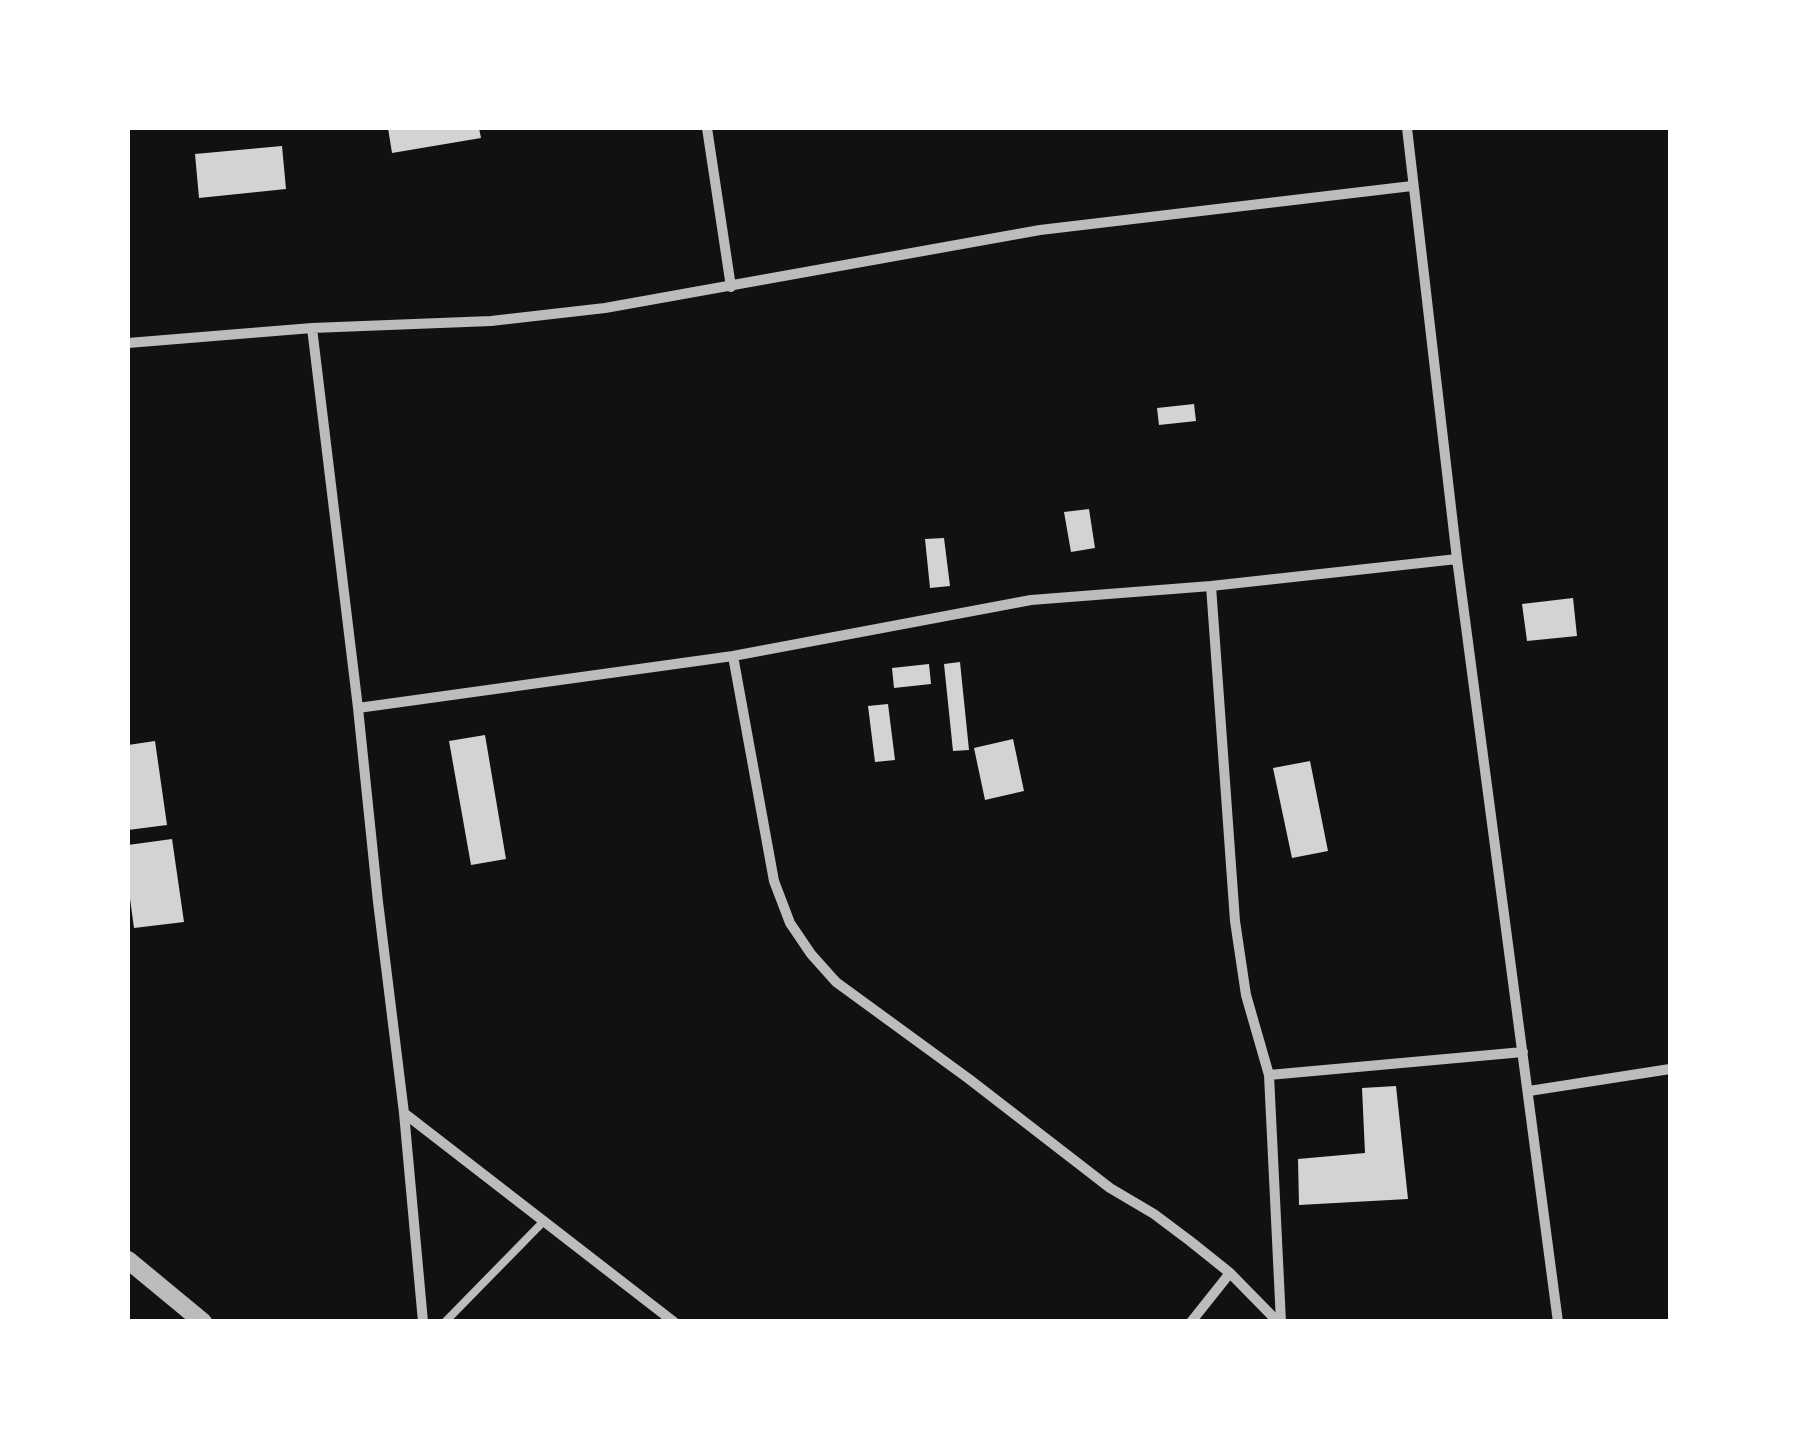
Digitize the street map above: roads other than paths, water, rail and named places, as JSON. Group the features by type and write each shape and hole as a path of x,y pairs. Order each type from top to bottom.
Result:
{"street":[{"path":"707,128 731,287"},
{"path":"1407,128 1457,559 1558,1322"},
{"path":"128,343 312,328 491,321 605,308 1040,230 1412,186"},
{"path":"312,328 404,1113 423,1322"},
{"path":"358,708 733,656 1031,600 1211,586 1457,559"},
{"path":"1211,586 1235,921 1246,995 1269,1075 1279,1322"},
{"path":"733,656 774,881 790,922 811,954 836,982 1230,1273 1279,1322"},
{"path":"1269,1075 1523,1052"},
{"path":"1529,1091 1670,1069"},
{"path":"404,1113 674,1322"},
{"path":"128,1260 203,1322"},
{"path":"1190,1322 1230,1273"}],"lane":[{"path":"445,1322 544,1221"}]}
